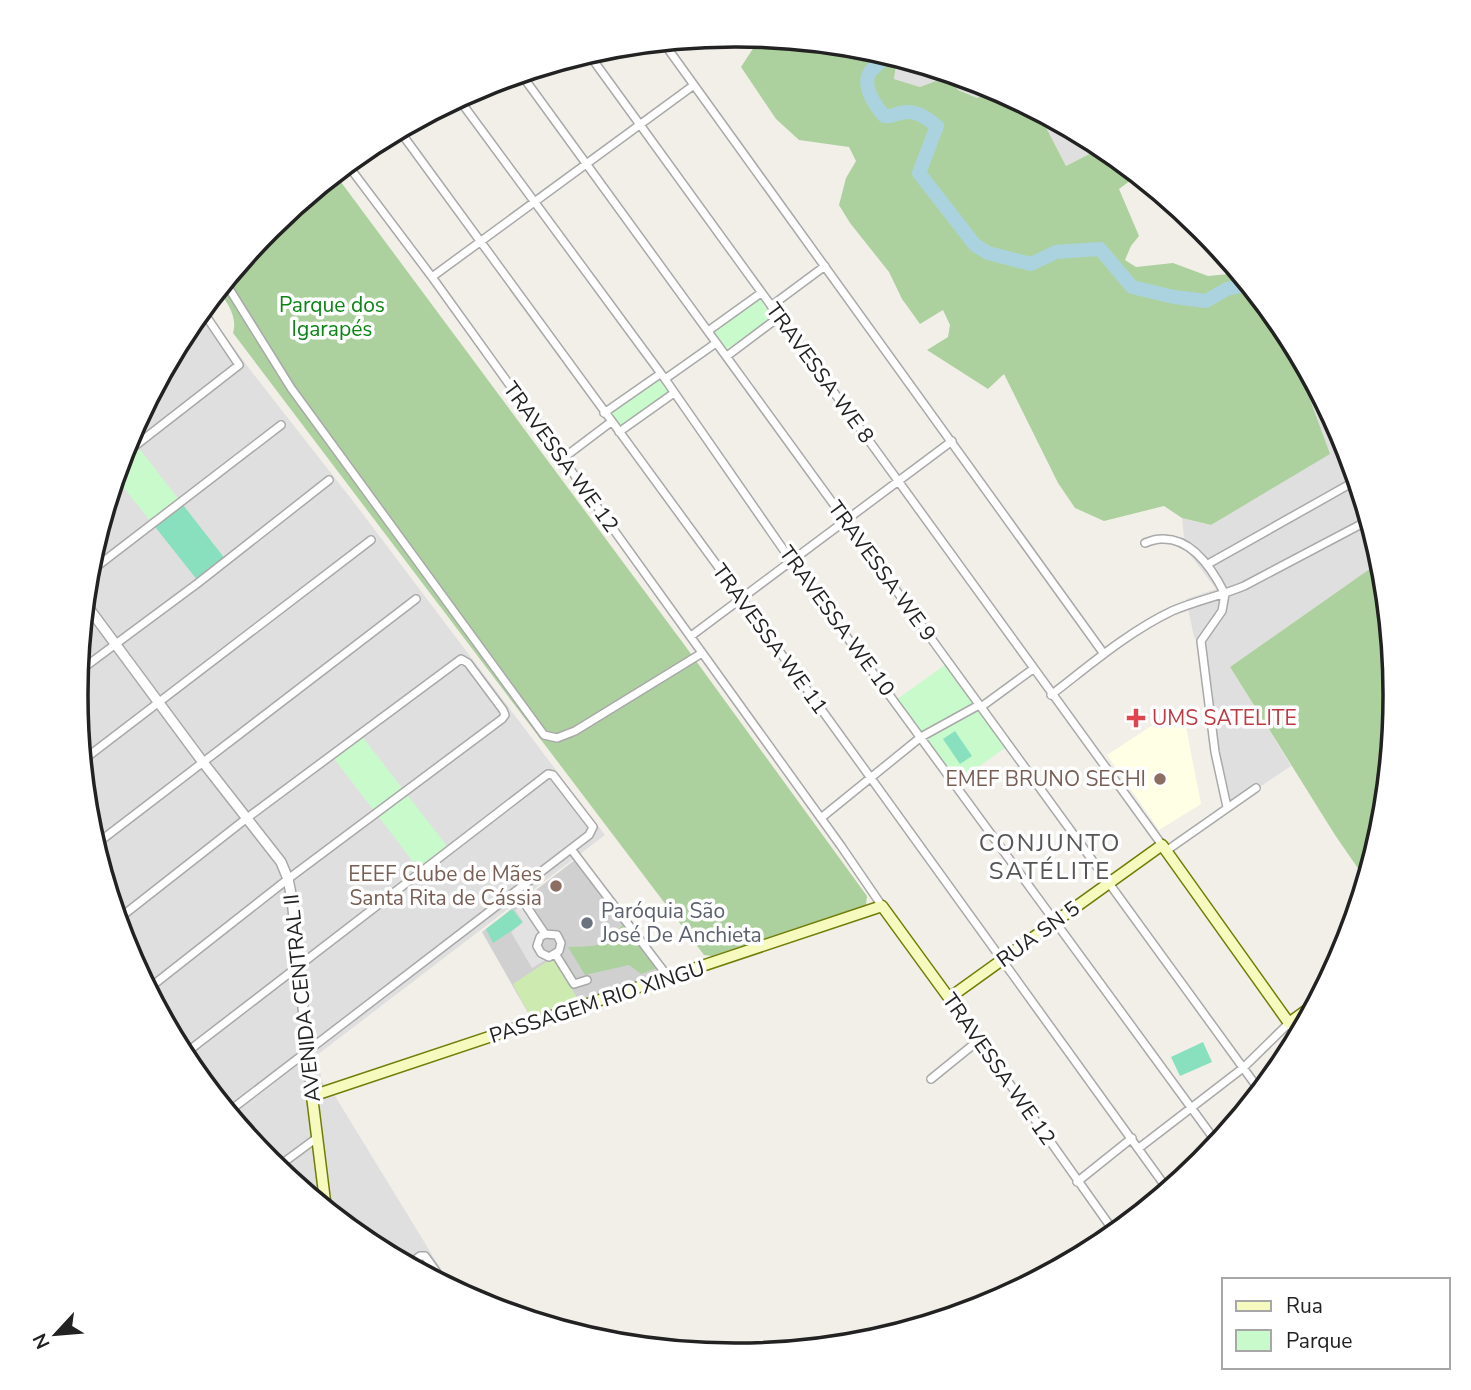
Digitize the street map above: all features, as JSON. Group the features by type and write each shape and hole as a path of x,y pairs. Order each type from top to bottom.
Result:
{"main road":[{"name":"RUA SN 5","path":"949,998 1107,884 1164,848"},
{"path":"1164,848 1289,1023 1297,1017"},
{"name":"PASSAGEM RIO XINGU","path":"312,1096 882,906"},
{"name":"TRAVESSA WE 12","path":"882,906 949,998"},
{"name":"AVENIDA CENTRAL II","path":"312,1096 325,1196"}],"street":[{"path":"670,51 1104,654"},
{"name":"TRAVESSA WE 8","path":"595,63 900,481 1051,695"},
{"name":"TRAVESSA WE 9","path":"527,82 1254,1083"},
{"path":"353,172 432,277 694,85"},
{"name":"TRAVESSA WE 10","path":"465,107 663,377 792,562 1211,1135"},
{"name":"TRAVESSA WE 11","path":"405,138 482,240 604,413 741,598 1163,1182"},
{"path":"771,306 825,265"},
{"name":"TRAVESSA WE 12","path":"432,277 691,636"},
{"path":"230,290 291,388 544,735 557,738 575,731 702,653"},
{"path":"708,331 761,293"},
{"path":"727,356 779,317"},
{"path":"139,443 238,367 238,360 209,319"},
{"path":"604,413 716,343"},
{"path":"619,432 674,393"},
{"path":"562,459 611,422"},
{"path":"101,564 281,425"},
{"path":"882,906 691,636 952,441"},
{"path":"89,664 198,583 329,480"},
{"path":"1208,565 1348,485"},
{"path":"1256,788 1164,848 1051,695 1104,654 1161,617 1190,604 1226,594 1360,525"},
{"path":"1145,543 1161,538 1181,542 1208,565 1226,594 1222,611 1201,641 1215,752 1227,807"},
{"path":"91,754 372,540"},
{"path":"104,838 416,599"},
{"name":"AVENIDA CENTRAL II","path":"93,614 281,862 288,879 312,1096"},
{"path":"125,912 247,817 463,659 503,710 504,717 288,879 156,983"},
{"path":"821,818 921,737 980,706 1033,669"},
{"path":"193,1048 551,774 593,827 589,835 517,892 307,1049 235,1106"},
{"path":"571,849 669,978"},
{"path":"517,892 545,934"},
{"path":"545,934 563,938 556,954 549,957 541,953 537,946 540,937 545,934"},
{"path":"556,954 573,984 587,980"},
{"name":"TRAVESSA WE 12","path":"949,998 1109,1224"},
{"path":"1139,1148 1243,1069 1289,1023 1291,1026"},
{"path":"931,1079 979,1040"},
{"path":"286,1161 319,1137"},
{"path":"1077,1182 1132,1138"},
{"path":"417,1259 426,1257 434,1268"}],"shaded area":[{"path":"896,67 981,96 977,98 958,90 920,87 894,79"},
{"path":"1046,127 1091,153 1066,166"},
{"path":"211,316 605,835 317,1055 322,1082 335,1096 443,1273 376,1234 341,1209 277,1153 248,1122 197,1055 175,1019 137,943 110,863 93,780 89,737 89,653 100,569 122,487 137,447 175,371"},
{"path":"1308,393 1334,447 1349,487 1371,568 1230,667 1291,766 1227,809 1219,787 1201,648 1194,637 1186,599 1216,589 1185,548 1182,518 1211,525 1316,416"},
{"name":"EMEF BRUNO SECHI","path":"1182,706 1201,804 1159,830 1107,755"},
{"path":"576,859 664,976 531,1018 482,932"},
{"path":"522,905 540,934 535,944 536,953 547,959 532,968 511,932 523,922 515,910"}],"green space":[{"path":"753,48 820,53 896,67 894,79 920,87 936,81 953,86 958,90 977,98 983,97 1046,127 1066,166 1091,153 1095,156 1130,181 1119,189 1139,236 1125,260 1136,267 1173,263 1208,276 1228,274 1274,335 1296,371 1308,393 1330,454 1211,525 1182,518 1164,506 1104,521 1075,508 1058,483 1004,374 988,389 927,350 948,337 950,325 943,310 920,324 902,299 889,272 839,205 846,178 856,161 849,147 799,140 776,119 741,67"},
{"name":"Parque dos Igarapés","path":"340,181 867,896 866,905 712,956 704,955 233,333 234,321 224,299 248,268 277,237"},
{"path":"760,299 773,317 726,350 714,332"},
{"path":"660,378 670,392 620,427 610,413"},
{"path":"137,446 180,501 152,523 122,486"},
{"path":"180,501 226,560 198,581 152,523"},
{"path":"1371,568 1382,653 1382,737 1371,821 1359,870 1335,835 1230,667"},
{"path":"949,662 1009,745 956,783 896,700"},
{"path":"955,731 972,756 960,764 943,739"},
{"path":"361,735 450,850 421,872 332,756"},
{"path":"512,909 523,923 493,943 486,929"},
{"path":"625,922 657,968 641,974 629,965 585,975 568,947 601,944 612,937"},
{"path":"556,960 579,1002 531,1018 513,984 548,961"},
{"path":"1203,1042 1212,1062 1180,1076 1171,1057"}],"waterway":[{"path":"878,64 870,72 867,83 871,96 884,116 911,112 937,126 919,173 975,245 988,253 1031,264 1056,252 1100,249 1132,287 1174,297 1206,301 1227,289 1238,286"}],"place":[{"name":"UMS SATELITE","path":"1136,718"},
{"name":"EMEF BRUNO SECHI","path":"1160,779"},
{"name":"EEEF Clube de Mães Santa Rita de Cássia","path":"556,886"},
{"name":"Paróquia São José De Anchieta","path":"587,923"}],"district":[{"name":"CONJUNTO SATÉLITE","path":"1050,857"}]}
